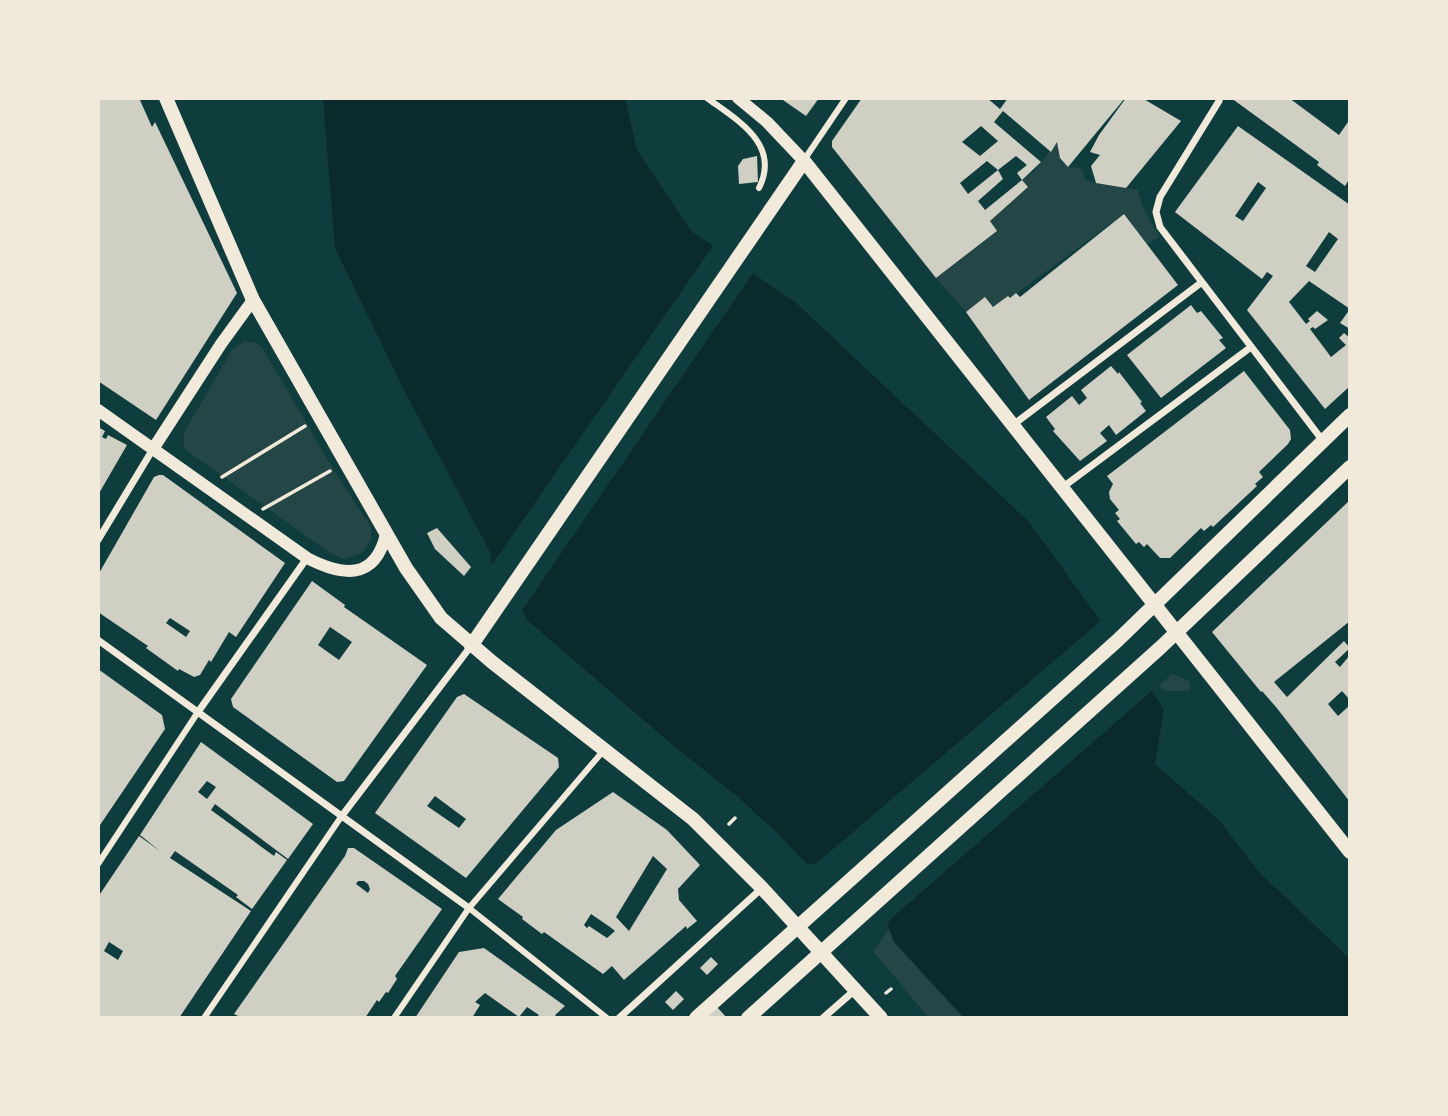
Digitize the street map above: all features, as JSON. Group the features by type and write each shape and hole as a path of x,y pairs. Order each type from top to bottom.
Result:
{"main road":[{"path":"166,98 253,300 386,534 441,618 471,646 693,819 762,888 881,1018"},
{"path":"471,646 804,161 1350,852"},
{"path":"696,1018 1118,640 1350,415"},
{"path":"748,1018 1141,665 1349,470"}],"street":[{"path":"707,98 750,130 763,150 765,169 759,188"},
{"path":"738,98 758,113 804,161 846,98"},
{"path":"1219,101 1160,197 1156,212 1160,227 1323,441"},
{"path":"1013,425 1202,282"},
{"path":"98,540 153,449 253,300"},
{"path":"1062,488 1251,347"},
{"path":"98,410 307,558 330,570 361,569 368,565 382,550 386,534"},
{"path":"98,864 198,712 307,558"},
{"path":"98,640 469,908 607,1018"},
{"path":"204,1018 341,817 471,646"},
{"path":"394,1018 469,908 604,750"},
{"path":"619,1018 762,888"},
{"path":"823,1018 855,990"}],"path":[{"path":"206,486 319,417"},
{"path":"249,517 345,463"},
{"path":"729,824 735,818"},
{"path":"886,993 891,989"}],"shaded area":[{"path":"323,98 625,98 637,150 691,231 795,302 1029,522 1164,709 1155,764 1219,820 1257,870 1350,959 1350,1018 964,1018 894,942 888,926 890,919 819,865 806,863 738,797 675,747 527,620 511,587 492,566 490,552 403,388 335,248"},
{"path":"1057,142 1068,167 1081,168 1086,181 1138,190 1143,208 1160,237 1147,244 1124,214 1010,298 993,307 966,312 936,278 997,232 990,221 1028,188 1022,180 1034,171"},
{"path":"244,341 257,343 263,349 333,469 371,527 371,540 362,553 344,559 330,553 186,450 183,442 185,431 232,350"},
{"path":"1172,674 1188,680 1189,691 1167,691 1158,686"},
{"path":"889,929 894,942 964,1018 929,1018 873,951"}],"pier":[{"path":"715,243 755,270 523,609 518,607 508,590 489,569"},
{"path":"1103,619 1154,689 885,924 886,920 826,873 812,867"}],"building":[{"path":"98,98 139,98 152,127 155,122 237,293 156,420 98,381"},
{"path":"780,98 819,98 806,116"},
{"path":"862,98 987,98 1000,109 1008,98 1125,98 1068,167 1060,158 1057,142 1051,152 1003,111 994,122 1041,162 1022,180 1028,187 990,221 997,231 936,278 832,147 832,141","holes":["981,126 998,141 980,156 962,142","1016,156 1027,165 1017,173 1022,180 985,210 978,201 1003,179 998,170","987,161 998,170 968,194 960,183"]},
{"path":"1126,98 1142,98 1181,121 1126,188 1096,183 1091,166 1100,155 1090,152"},
{"path":"1231,98 1289,98 1339,135 1348,122 1350,178 1345,186 1317,165 1319,162"},
{"path":"1238,126 1350,205 1350,309 1309,281 1289,302 1306,324 1317,311 1328,320 1315,329 1310,329 1331,357 1346,345 1339,338 1344,333 1350,338 1350,386 1325,409 1247,310 1273,276 1267,272 1262,279 1175,212","holes":["1258,182 1266,188 1243,221 1235,216","1329,232 1338,239 1315,272 1306,266"]},
{"path":"757,156 758,182 739,184 738,166 743,159"},
{"path":"1124,214 1178,285 1029,400 966,312 985,297 993,307 1016,293 1020,297"},
{"path":"1191,305 1197,313 1201,311 1223,338 1219,340 1226,348 1161,398 1127,355"},
{"path":"1350,309 1350,329 1340,323"},
{"path":"1111,366 1118,374 1119,372 1146,411 1116,435 1109,425 1100,433 1107,441 1080,461 1053,431 1055,429 1046,417 1072,396 1079,405 1087,398 1081,390"},
{"path":"1244,371 1290,430 1291,439 1259,472 1263,477 1255,484 1257,486 1213,527 1211,525 1204,531 1201,528 1170,558 1160,558 1147,544 1144,547 1139,542 1136,544 1117,521 1120,519 1115,513 1119,510 1110,499 1109,492 1113,484 1107,476"},
{"path":"98,427 105,431 102,437 106,439 108,435 127,445 98,495"},
{"path":"163,475 285,563 236,637 229,632 211,662 209,660 200,675 194,677 179,669 178,671 146,648 148,646 98,612 98,575 154,477","holes":["170,618 190,631 186,637 166,623"]},
{"path":"1350,500 1350,621 1274,682 1287,697 1344,641 1350,648 1335,662 1340,667 1350,655 1350,700 1342,691 1328,704 1338,716 1350,705 1350,802 1276,707 1212,632"},
{"path":"437,528 471,567 464,576 435,549 427,533"},
{"path":"312,581 345,605 344,607 427,665 344,781 337,782 233,707 231,699","holes":["330,627 352,642 339,660 318,645"]},
{"path":"98,669 162,715 165,729 98,828"},
{"path":"464,694 558,758 559,767 466,878 375,813 457,697","holes":["435,796 466,819 459,828 427,806"]},
{"path":"201,742 313,824 288,859 215,804 211,810 274,856 276,852 287,860 252,909 236,897 238,895 175,851 170,858 251,911 179,1018 98,1018 98,897 139,836 160,851 140,835","holes":["207,781 216,787 207,799 198,792","109,942 123,951 118,960 104,951"]},
{"path":"613,792 667,830 700,865 678,889 679,900 697,921 687,929 686,926 624,980 612,966 603,974 544,932 542,934 498,899 556,830","holes":["653,856 667,869 629,931 616,917","591,914 610,927 615,931 607,938 589,926 587,928 584,925"]},
{"path":"348,848 354,848 442,909 395,976 397,979 388,993 386,992 379,1002 377,1000 365,1018 236,1018 238,1016 234,1014","holes":["358,881 364,881 370,889 368,893 356,884"]},
{"path":"484,948 565,1006 555,1015 558,1018 536,1018 539,1015 527,1007 519,1017 485,993 475,1002 480,1005 472,1018 415,1018 459,952"},
{"path":"711,957 718,964 707,975 700,968"},
{"path":"676,991 684,999 673,1010 665,1002"},
{"path":"717,1007 727,1018 705,1018"}]}
